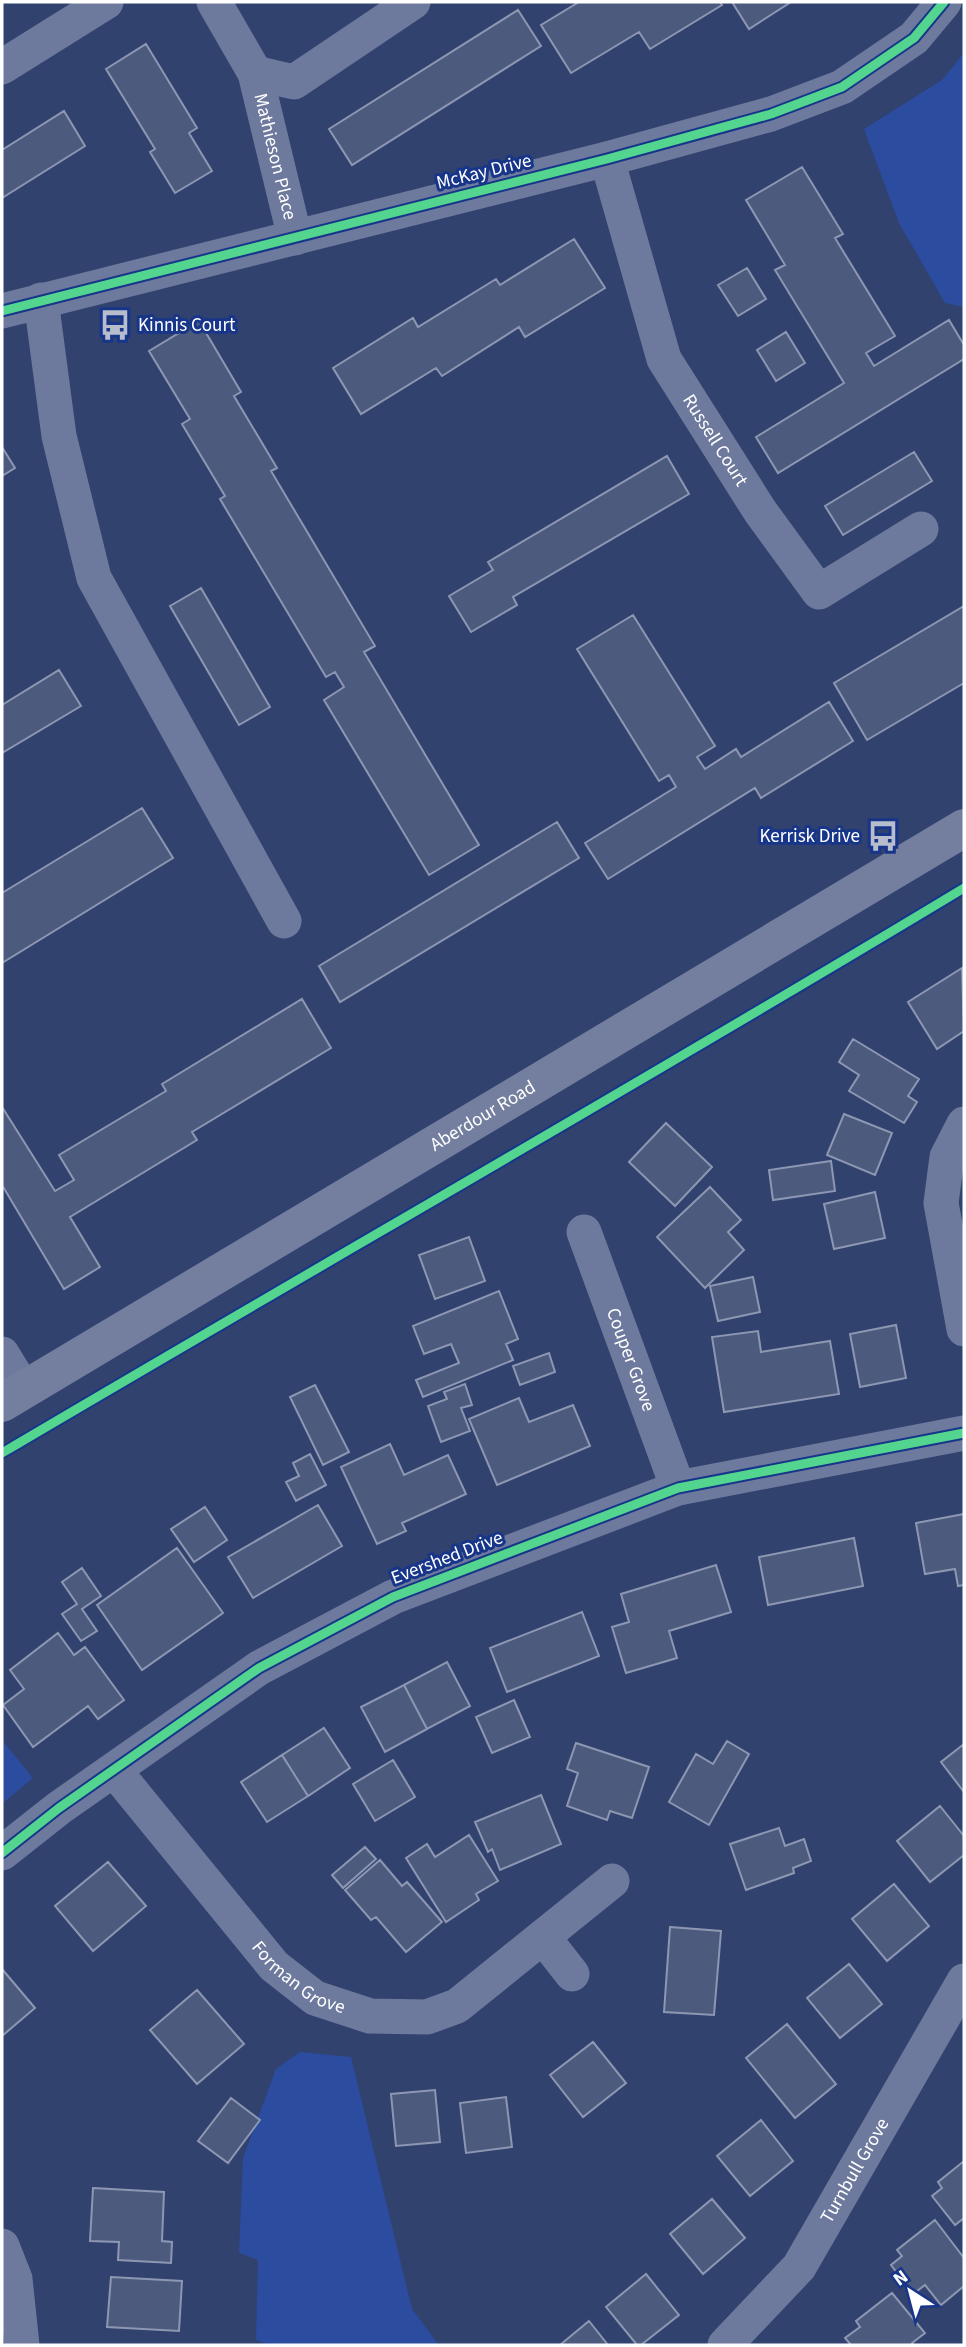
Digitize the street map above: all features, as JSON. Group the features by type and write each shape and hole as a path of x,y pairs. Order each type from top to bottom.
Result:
{"main road":[{"name":"Aberdour Road","path":"13,1396 964,828"}],"street":[{"path":"2,66 106,2"},
{"name":"Mathieson Place","path":"214,2 255,73 295,238"},
{"name":"Mathieson Place","path":"255,73 294,82 413,2"},
{"name":"McKay Drive","path":"2,312 607,159 771,114 842,88 914,38 944,2"},
{"name":"Russell Court","path":"607,159 664,359 760,511 819,592 921,529"},
{"path":"41,300 59,436 94,578 284,921"},
{"path":"964,1124 947,1157 941,1203 964,1329"},
{"name":"Couper Grove","path":"584,1232 678,1488"},
{"path":"2,1354 13,1396"},
{"name":"Evershed Drive","path":"2,1853 259,1668 393,1597 678,1488 964,1433"},
{"name":"Forman Grove","path":"114,1770 274,1966 315,1998 370,2016 427,2017 457,2006 612,1881"},
{"path":"543,1937 572,1974"},
{"name":"Turnbull Grove","path":"725,2345 799,2267 964,1981"},
{"path":"2,2246 15,2279 22,2345"}],"shaded area":[{"path":"964,53 964,307 945,303 899,223 864,129 942,80"},
{"path":"2,1740 33,1778 3,1803 2,1801"},
{"path":"300,2052 351,2057 412,2309 439,2345 269,2345 256,2340 258,2260 239,2253 243,2158 276,2069"}],"building":[{"path":"579,2 720,2 722,5 650,49 639,32 571,73 541,25"},
{"path":"732,2 791,2 749,29"},
{"path":"518,10 541,46 352,165 329,129"},
{"path":"146,44 197,128 189,133 212,171 175,193 150,152 155,149 106,69"},
{"path":"64,111 85,146 2,198 2,150"},
{"path":"802,167 843,234 835,238 895,336 866,353 874,366 949,320 964,345 964,359 778,473 756,437 844,383 775,270 785,265 746,200"},
{"path":"574,239 605,288 525,337 519,327 442,376 436,368 361,414 333,368 413,318 418,327 496,279 500,285"},
{"path":"747,268 766,299 738,316 718,285"},
{"path":"199,321 241,392 234,396 277,468 271,471 375,646 364,652 479,845 429,875 324,700 344,687 335,672 326,677 220,499 225,496 182,424 190,419 149,351"},
{"path":"786,332 805,363 776,381 757,350"},
{"path":"2,447 15,468 2,476"},
{"path":"914,452 932,481 843,535 825,506"},
{"path":"667,456 689,494 513,597 517,605 471,632 449,596 493,570 488,562"},
{"path":"201,588 270,707 239,725 170,606"},
{"path":"964,606 964,683 867,740 834,683"},
{"path":"633,615 715,746 697,757 705,769 736,749 741,757 829,702 853,741 761,798 755,788 608,879 585,843 676,787 669,775 659,781 577,649"},
{"path":"59,670 81,706 2,753 2,705"},
{"path":"142,808 173,858 2,963 2,893"},
{"path":"557,822 579,858 340,1002 319,966"},
{"path":"962,968 964,1031 937,1049 908,1002"},
{"path":"302,999 331,1048 192,1132 197,1140 70,1217 100,1267 64,1289 2,1185 2,1107 55,1191 74,1180 59,1155 166,1091 162,1084"},
{"path":"853,1039 919,1079 908,1096 917,1102 904,1123 849,1091 859,1075 839,1062"},
{"path":"844,1114 892,1133 875,1175 827,1155"},
{"path":"666,1123 712,1167 675,1206 629,1162"},
{"path":"831,1161 835,1191 773,1200 769,1170"},
{"path":"710,1187 741,1220 728,1232 744,1250 705,1288 657,1237"},
{"path":"875,1192 885,1238 834,1249 824,1204"},
{"path":"469,1237 485,1281 435,1299 419,1255"},
{"path":"753,1277 760,1312 718,1321 710,1286"},
{"path":"499,1291 518,1339 506,1344 513,1360 423,1397 416,1380 459,1363 451,1344 424,1354 413,1326"},
{"path":"896,1325 906,1378 860,1387 850,1334"},
{"path":"758,1331 761,1352 830,1341 839,1394 724,1412 712,1337"},
{"path":"549,1353 555,1372 520,1385 513,1366"},
{"path":"465,1384 472,1405 461,1408 470,1431 441,1442 428,1406 447,1399 444,1392"},
{"path":"315,1385 349,1452 323,1465 290,1397"},
{"path":"519,1398 529,1422 573,1405 590,1446 497,1485 469,1419"},
{"path":"390,1444 404,1475 448,1455 466,1494 402,1523 406,1531 377,1544 341,1467"},
{"path":"310,1454 326,1485 296,1501 286,1482 299,1476 293,1463"},
{"path":"318,1505 342,1546 253,1598 228,1557"},
{"path":"205,1507 227,1540 194,1562 171,1529"},
{"path":"964,1514 964,1585 958,1586 955,1569 925,1574 916,1523"},
{"path":"854,1538 863,1586 768,1605 759,1557"},
{"path":"177,1548 223,1613 142,1670 97,1605"},
{"path":"716,1565 731,1612 669,1631 677,1658 626,1673 612,1627 629,1622 621,1594"},
{"path":"82,1568 101,1596 82,1609 97,1631 81,1641 62,1614 77,1604 62,1582"},
{"path":"582,1612 599,1656 507,1692 490,1648"},
{"path":"58,1633 74,1655 85,1647 124,1700 98,1719 88,1706 33,1747 3,1705 24,1689 10,1670"},
{"path":"447,1662 470,1706 427,1729 404,1685"},
{"path":"404,1685 427,1729 385,1752 361,1707"},
{"path":"514,1700 530,1737 492,1753 476,1717"},
{"path":"324,1728 350,1768 308,1796 282,1755"},
{"path":"727,1741 749,1754 709,1825 669,1802 696,1754 713,1764"},
{"path":"576,1743 649,1767 632,1818 610,1811 607,1820 567,1806 578,1773 567,1769"},
{"path":"964,1744 964,1792 941,1762"},
{"path":"282,1755 308,1796 267,1822 241,1782"},
{"path":"393,1760 415,1797 375,1821 353,1784"},
{"path":"541,1795 561,1844 500,1870 492,1849 488,1852 475,1822"},
{"path":"940,1806 964,1836 964,1855 930,1882 897,1841"},
{"path":"779,1828 785,1846 804,1839 811,1861 793,1868 794,1873 746,1890 730,1844"},
{"path":"469,1835 498,1881 476,1894 479,1900 446,1922 406,1858 427,1844 435,1857"},
{"path":"365,1847 376,1859 343,1888 332,1875"},
{"path":"380,1860 402,1886 407,1882 442,1922 406,1952 376,1917 371,1920 345,1890"},
{"path":"108,1862 146,1906 93,1951 55,1906"},
{"path":"894,1884 929,1926 887,1961 852,1919"},
{"path":"670,1927 721,1931 714,2015 664,2012"},
{"path":"849,1964 882,2004 840,2038 807,1998"},
{"path":"2,1969 35,2008 2,2036"},
{"path":"197,1990 244,2044 197,2084 150,2030"},
{"path":"787,2024 836,2084 795,2118 746,2058"},
{"path":"593,2042 626,2083 583,2117 550,2075"},
{"path":"435,2090 440,2142 396,2146 391,2094"},
{"path":"506,2097 512,2147 466,2153 460,2103"},
{"path":"231,2098 260,2120 228,2163 198,2141"},
{"path":"761,2120 793,2161 750,2196 717,2156"},
{"path":"964,2161 964,2218 955,2225 932,2196 942,2188 938,2182"},
{"path":"93,2188 164,2192 162,2241 172,2242 171,2263 118,2260 119,2242 90,2241"},
{"path":"712,2199 745,2238 703,2274 670,2234"},
{"path":"935,2220 964,2258 964,2286 941,2305 925,2285 913,2294 891,2265 902,2256 897,2250"},
{"path":"646,2274 679,2315 641,2345 637,2345 606,2307"},
{"path":"111,2277 182,2281 179,2331 107,2327"},
{"path":"892,2293 925,2333 912,2343 914,2345 851,2345 845,2338 860,2327 856,2321"},
{"path":"589,2321 608,2345 560,2345"}],"cycle path":[{"path":"2,311 607,159 771,114 842,87 914,38 944,2"},
{"path":"2,1453 725,1031 964,888"},
{"path":"2,1853 59,1808 259,1668 393,1597 678,1488 964,1433"}],"place":[{"name":"Kinnis Court","path":"115,325"},
{"name":"Kerrisk Drive","path":"883,836"}]}
